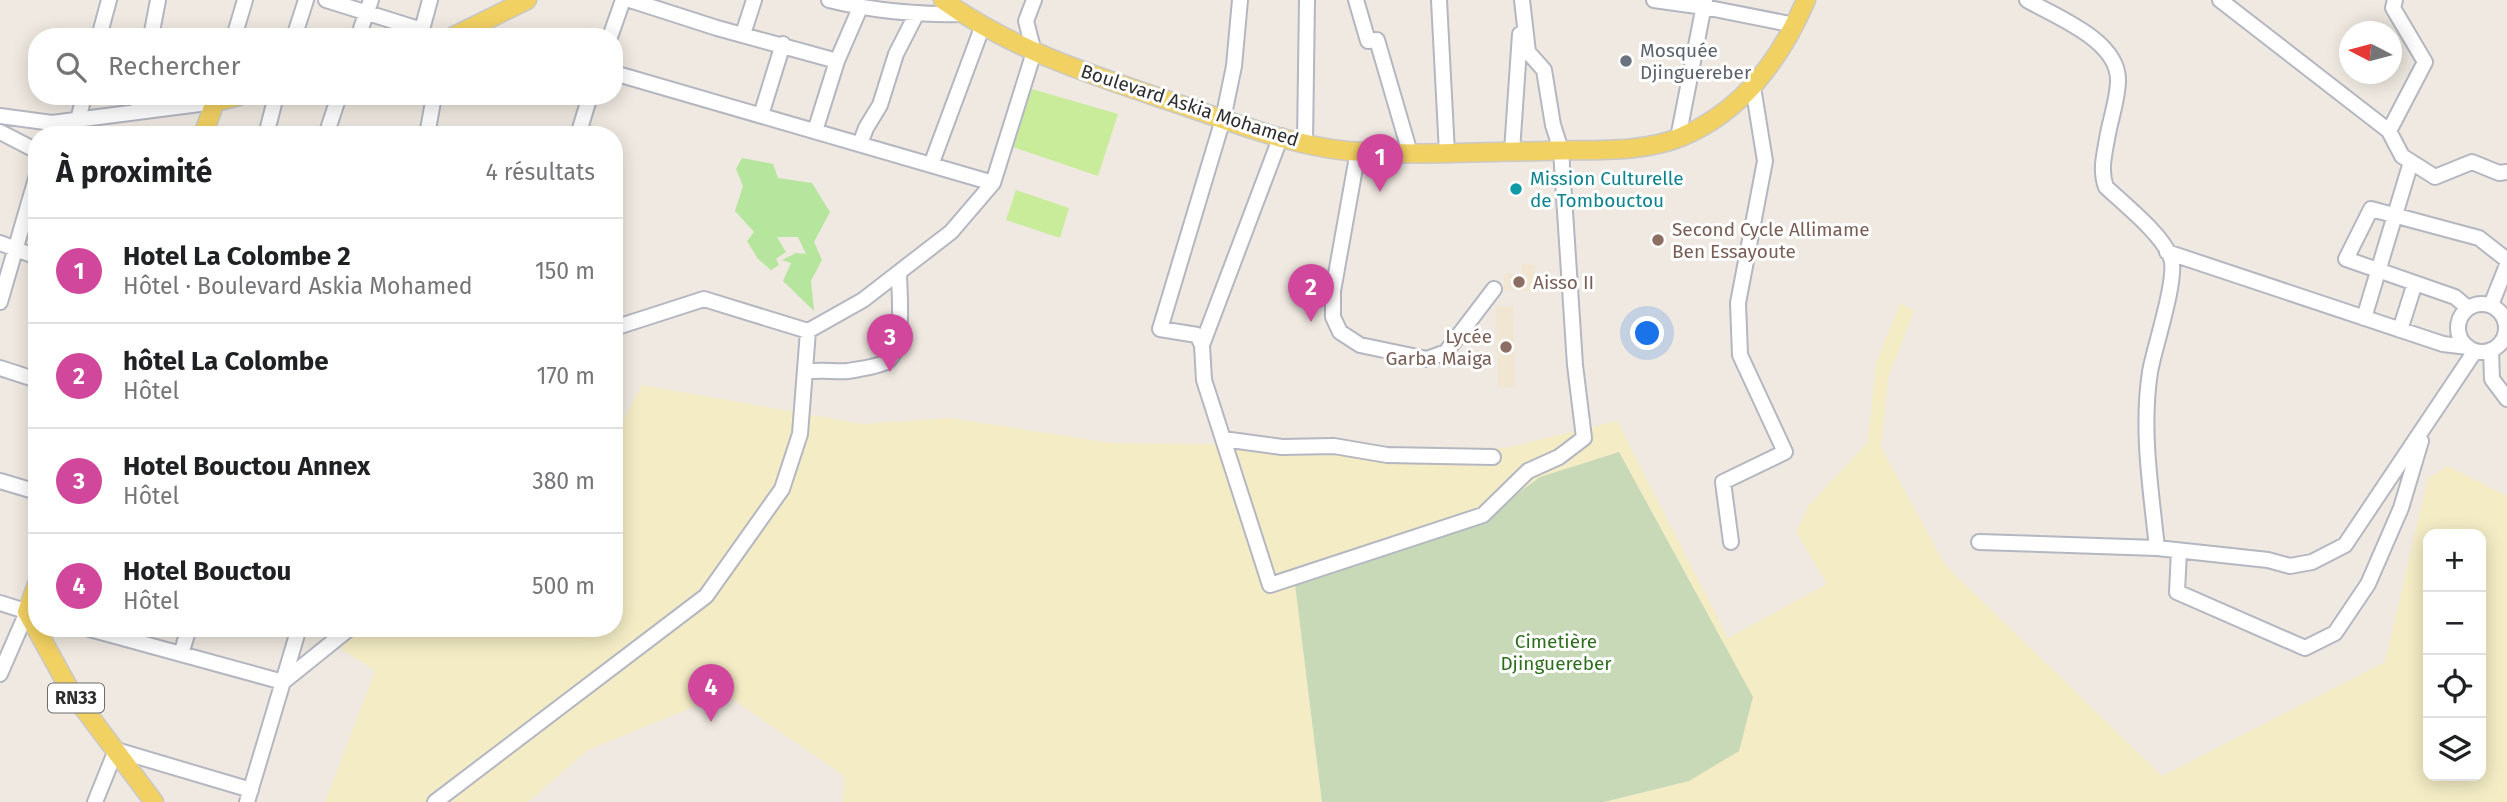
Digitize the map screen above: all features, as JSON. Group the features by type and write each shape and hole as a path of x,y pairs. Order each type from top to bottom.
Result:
{"main road":[{"path":"470,28 527,0"},
{"name":"Boulevard Askia Mohamed","path":"955,5 983,25 1034,51 1223,119 1305,142 1358,151 1447,153 1625,148 1678,138 1714,121 1753,88 1795,25 1806,0"},
{"path":"206,126 214,105"},
{"name":"RN33","path":"44,637 70,690 154,802"}],"street":[{"path":"101,28 109,0"},
{"path":"153,28 158,0"},
{"path":"237,28 245,0"},
{"path":"298,28 306,0"},
{"path":"326,0 369,6 411,28"},
{"path":"422,28 430,0"},
{"path":"613,28 623,0"},
{"path":"630,0 696,22 837,61"},
{"path":"743,34 754,0"},
{"path":"829,0 860,8 896,4 917,13 955,5"},
{"path":"623,325 704,299 808,331 863,300 951,232 993,183 1034,51 1026,20 1034,0"},
{"path":"1202,345 1197,335 1160,329 1223,119 1234,66 1240,0"},
{"path":"1305,142 1307,0"},
{"path":"1356,0 1368,41 1377,40 1410,153"},
{"path":"1439,0 1447,153"},
{"path":"1281,136 1202,345 1203,380 1270,585 1483,515 1528,471 1559,457 1584,438 1561,150 1553,125 1544,70 1528,52 1522,0"},
{"path":"1512,151 1522,0"},
{"path":"1654,0 1705,3 1795,25"},
{"path":"2028,0 2101,44 2116,65 2118,80 2102,163 2103,179 2106,187 2167,252 2172,269 2150,373 2146,439 2157,548"},
{"path":"2220,0 2389,131 2402,156 2435,177 2472,162 2499,173 2507,172"},
{"path":"2389,131 2425,62 2393,8 2395,0"},
{"path":"1678,138 1705,3"},
{"path":"361,28 369,6"},
{"path":"815,131 837,61 860,8"},
{"path":"860,144 880,104 896,54 917,13"},
{"path":"931,165 983,25"},
{"path":"761,116 783,44"},
{"path":"623,76 993,183"},
{"path":"1731,542 1723,482 1785,452 1740,355 1738,303 1765,161 1753,88"},
{"path":"78,120 82,105"},
{"path":"137,112 138,105"},
{"path":"59,126 78,120 180,105"},
{"path":"268,126 273,105"},
{"path":"329,126 335,105"},
{"path":"429,126 432,105"},
{"path":"581,126 587,105"},
{"path":"0,116 38,126"},
{"path":"0,132 28,146"},
{"path":"1358,151 1333,291 1333,317 1340,332 1360,345 1427,359 1446,352 1494,289"},
{"path":"2364,318 2411,162"},
{"path":"0,302 28,206"},
{"path":"2468,308 2455,297 2346,259 2371,209 2479,238 2507,262 2491,305"},
{"path":"0,243 28,253"},
{"path":"2167,252 2443,344 2472,349 2491,350 2498,346 2506,332 2502,315 2491,305 2468,308 2458,328 2472,349"},
{"path":"805,372 823,369 846,371 884,363 891,357 899,343 900,272"},
{"path":"2400,330 2415,283"},
{"path":"435,802 706,596 782,489 800,434 808,331"},
{"path":"1979,542 2157,548 2268,560 2290,566 2312,562 2345,545 2423,432 2472,349"},
{"path":"2491,350 2492,379 2507,399"},
{"path":"0,368 28,377"},
{"path":"2179,551 2177,592 2305,648 2335,633 2368,584 2402,508 2423,432"},
{"path":"1223,439 1282,447 1334,446 1387,455 1493,457"},
{"path":"0,481 28,489"},
{"path":"0,603 28,612"},
{"path":"0,674 28,621"},
{"path":"119,637 283,682"},
{"path":"181,654 186,637"},
{"path":"95,802 116,751 249,796 296,637"},
{"path":"283,682 339,637"}],"shaded area":[{"name":"Aisso II","path":"1522,264 1536,265 1533,292 1503,289 1505,273 1521,275"},
{"name":"Lycée Garba Maiga","path":"1496,306 1513,306 1515,387 1498,388"}],"green space":[{"path":"1032,89 1118,114 1098,176 1013,147"},
{"path":"742,158 773,164 778,178 812,183 830,212 814,242 822,260 811,281 814,311 783,281 791,263 782,260 796,253 806,254 798,237 777,237 786,252 776,259 779,265 771,270 758,259 747,241 754,232 735,211 743,186 736,169"},
{"path":"1016,190 1069,208 1060,238 1006,220"},
{"name":"Cimetière Djinguereber","path":"1619,452 1753,697 1739,751 1689,781 1604,802 1322,802 1295,584 1479,522 1540,477"}],"sand":[{"path":"1900,303 1914,311 1888,378 1881,447 1945,565 2162,776 2385,662 2428,478 2448,466 2507,496 2507,802 1604,802 1689,781 1753,698 1735,670 1479,522 1295,584 1322,802 843,802 844,776 725,694 588,750 528,802 325,802 375,671 323,637 623,637 623,420 642,385 863,424 950,418 1111,443 1505,448 1617,421 1728,638 1827,584 1796,532 1809,505 1868,442 1876,363"}],"place":[{"name":"Mosquée Djinguereber","path":"1626,61"},
{"name":"Mission Culturelle de Tombouctou","path":"1516,189"},
{"name":"Hotel La Colombe 2","path":"1380,192"},
{"name":"Second Cycle Allimame Ben Essayoute","path":"1658,240"},
{"name":"Aisso II","path":"1519,282"},
{"name":"hôtel La Colombe","path":"1311,322"},
{"name":"Lycée Garba Maiga","path":"1506,347"},
{"name":"Hotel Bouctou Annex","path":"890,372"},
{"name":"Hotel Bouctou","path":"711,722"}]}
